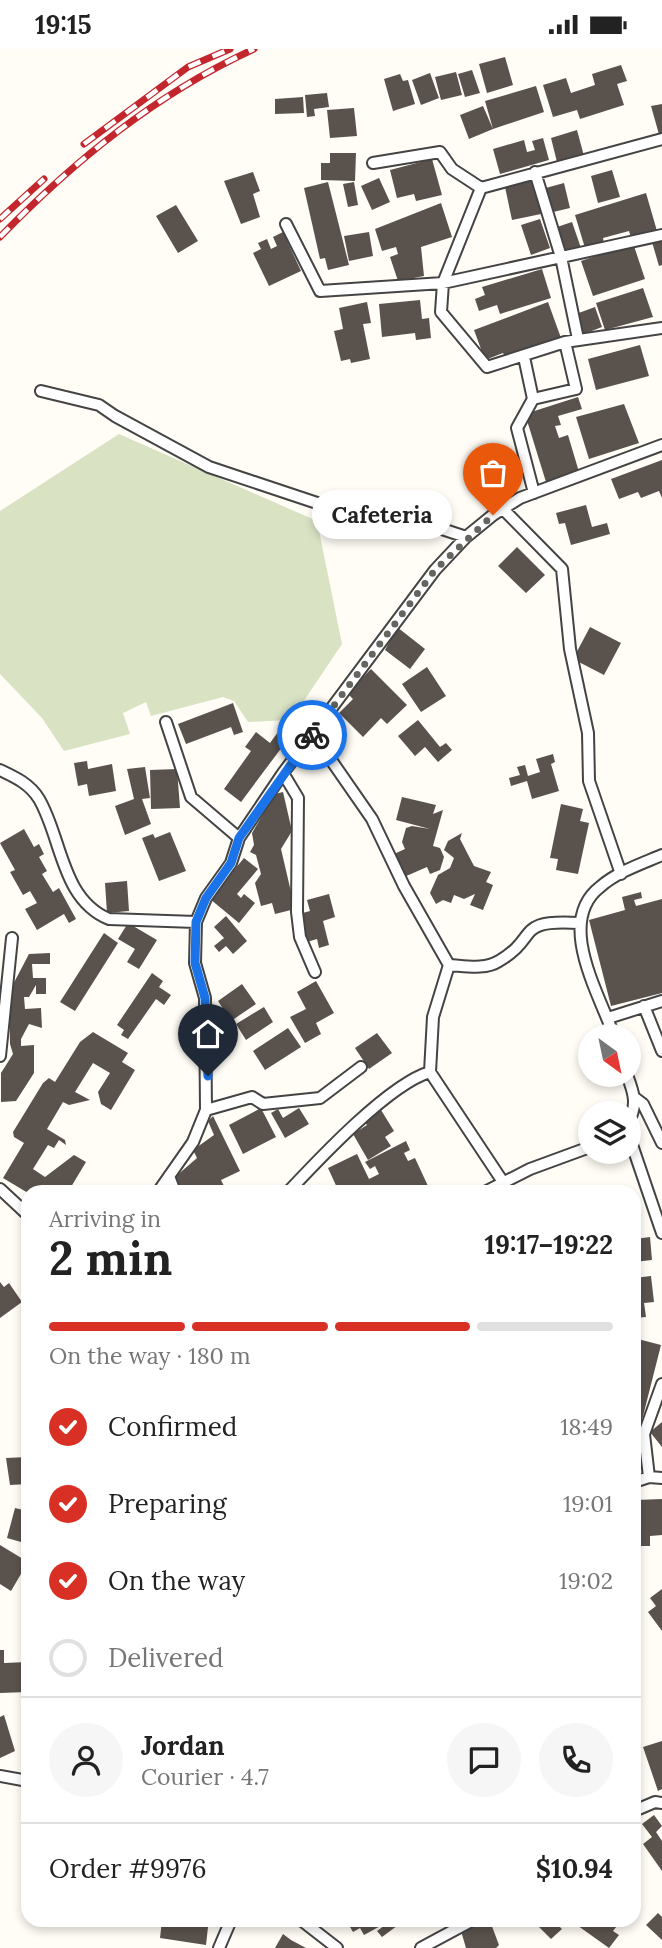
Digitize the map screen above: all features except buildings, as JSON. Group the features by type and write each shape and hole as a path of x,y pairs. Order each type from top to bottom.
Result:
{"street":[{"path":"373,163 440,152 452,169 481,188 662,139"},
{"path":"535,172 561,257 578,339"},
{"path":"481,188 443,283 441,312 486,367 578,339 662,328"},
{"path":"286,224 320,291 443,283 662,235"},
{"path":"533,399 576,389 565,342"},
{"path":"524,357 533,399 517,428 534,493"},
{"path":"41,391 99,405 114,417 209,467 317,503 424,523 466,537"},
{"path":"163,1185 193,1143 206,1110 205,998 195,963 196,922 206,898 231,863 239,838 283,773 435,570 466,537 503,509 534,493 662,445"},
{"path":"503,509 562,569 570,649 589,733 589,781 621,874"},
{"path":"166,722 191,797 239,838"},
{"path":"313,734 373,819 404,886 449,965 433,1017 430,1072 503,1182"},
{"path":"0,770 26,783 40,800 63,866 96,914 109,919 196,922"},
{"path":"283,773 298,798 297,912 300,937 315,972"},
{"path":"610,1024 586,964 579,923 584,906 598,887 662,855"},
{"path":"449,965 485,967 506,955 528,930 548,921 579,923"},
{"path":"0,1056 12,938"},
{"path":"608,1018 662,1001"},
{"path":"644,1006 662,1051"},
{"path":"206,1110 252,1097 263,1104 320,1098 361,1067"},
{"path":"294,1185 326,1151 376,1109 417,1076 430,1072"},
{"path":"631,1087 635,1101"},
{"path":"635,1098 643,1104 662,1143"},
{"path":"498,1185 578,1152"},
{"path":"639,1164 662,1233"},
{"path":"169,1176 172,1185"},
{"path":"0,1189 21,1208"},
{"path":"649,1476 644,1434 662,1384"},
{"path":"641,1479 649,1476 662,1478"},
{"path":"0,1776 21,1780"},
{"path":"641,1808 656,1802 662,1803"},
{"path":"219,1948 228,1927"},
{"path":"310,1927 337,1948"},
{"path":"421,1948 460,1927"}],"green space":[{"path":"119,434 317,521 342,644 291,720 248,722 234,701 223,697 151,716 146,702 123,713 130,734 64,751 42,718 0,674 0,511"}],"railway":[{"path":"84,144 188,67 230,49"},
{"path":"0,237 58,181 118,131 184,87 254,49"},
{"path":"0,219 44,179"}],"way so far":[{"path":"312,735 435,570 466,537 493,515"}],"place":[{"name":"Cafeteria","path":"493,515"}],"route":[{"path":"208,1076 205,998 195,963 196,922 206,898 231,863 239,838 312,735"}]}
